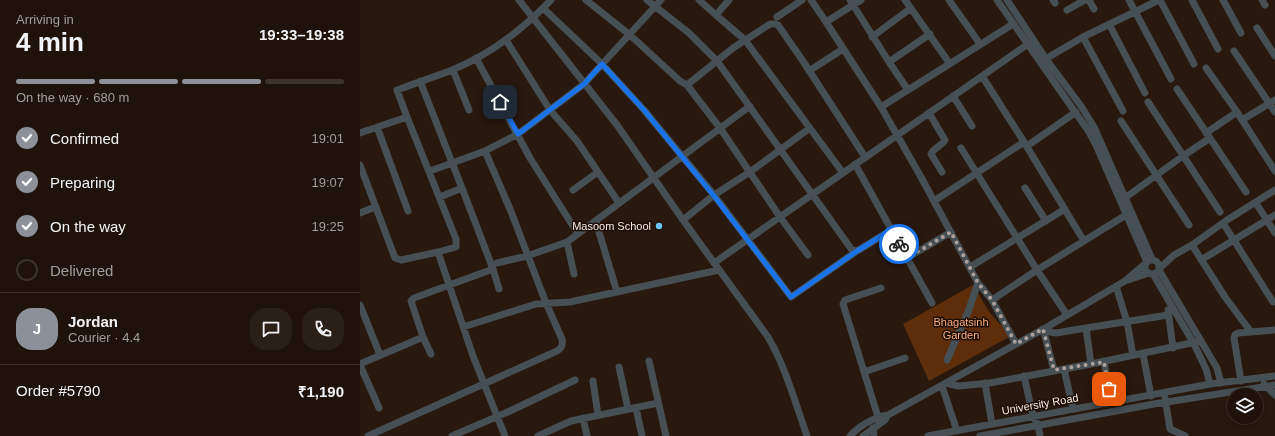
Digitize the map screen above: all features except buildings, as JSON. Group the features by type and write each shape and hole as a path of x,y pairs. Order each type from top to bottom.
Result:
{"street":[{"path":"519,0 617,125 653,178 768,337 777,352 806,433 811,436"},
{"path":"360,165 393,254 398,259 401,260 456,247 457,243 440,196 397,90 453,70 476,58 506,40 534,18 551,0"},
{"path":"586,0 630,35 680,81 687,85 720,128 780,217 808,255"},
{"path":"647,0 689,33 717,61 781,148 851,248 854,251 857,251"},
{"path":"430,170 485,151 518,134 584,84 661,0"},
{"path":"699,0 745,40 843,173"},
{"path":"716,15 729,0"},
{"path":"777,17 802,0"},
{"path":"811,0 881,107 978,283 992,300 1016,344"},
{"path":"826,22 851,3 861,0"},
{"path":"905,0 950,64"},
{"path":"949,0 980,44"},
{"path":"997,0 1028,44 1044,60 1081,106 1094,127 1123,200 1150,261 1146,270 1155,271"},
{"path":"1006,0 1096,145 1123,200 1126,215 1150,261 1159,263 1155,271"},
{"path":"1067,10 1085,0"},
{"path":"1089,0 1094,9"},
{"path":"1129,0 1171,79"},
{"path":"1044,60 1083,37 1160,0 1194,64"},
{"path":"1192,0 1218,49"},
{"path":"1223,0 1241,33"},
{"path":"851,3 888,62 908,90"},
{"path":"543,8 602,64 644,110 714,196 746,240 791,297 857,251 891,230"},
{"path":"872,36 911,8"},
{"path":"687,85 733,48 770,24 775,24 778,26 810,71 866,157"},
{"path":"881,107 1014,24"},
{"path":"1109,24 1145,93"},
{"path":"1257,28 1275,56"},
{"path":"888,62 930,34"},
{"path":"1083,37 1123,111"},
{"path":"506,40 550,110 577,141 619,203"},
{"path":"714,263 1028,44"},
{"path":"810,71 843,49"},
{"path":"1234,51 1272,102 1275,112"},
{"path":"476,58 549,189 578,234"},
{"path":"1206,68 1237,112 1275,171"},
{"path":"453,70 469,110"},
{"path":"982,76 1084,241"},
{"path":"420,82 495,266 499,289"},
{"path":"1177,89 1246,192"},
{"path":"953,96 972,126"},
{"path":"1148,102 1220,212"},
{"path":"1242,120 1272,102"},
{"path":"430,354 412,301 414,298 495,266 566,242 596,222 619,203 750,106"},
{"path":"934,201 976,173 1076,112"},
{"path":"1123,200 1183,156 1237,112"},
{"path":"929,113 945,140 931,154 942,172"},
{"path":"360,133 407,117"},
{"path":"1121,122 1189,225"},
{"path":"377,127 408,211"},
{"path":"683,220 714,196 750,172 810,128"},
{"path":"961,148 1037,270 1068,315"},
{"path":"368,436 561,348 563,344 510,209 485,151"},
{"path":"855,164 932,303"},
{"path":"573,190 598,172"},
{"path":"440,196 462,188"},
{"path":"1025,188 1046,221"},
{"path":"850,436 859,428 878,417 888,415 944,385 1068,315 1125,281 1150,261 1174,255 1192,246 1223,223 1275,190"},
{"path":"1256,202 1275,233"},
{"path":"360,213 376,207"},
{"path":"970,267 1065,209"},
{"path":"992,300 1037,270 1126,215"},
{"path":"1201,260 1275,215"},
{"path":"596,222 617,292"},
{"path":"1223,223 1273,302"},
{"path":"907,258 951,232"},
{"path":"566,242 574,274"},
{"path":"1192,246 1226,298 1251,332"},
{"path":"438,252 448,285 483,383 505,436"},
{"path":"1125,281 1155,271 1174,255"},
{"path":"463,327 536,304 570,302 719,270"},
{"path":"1155,271 1169,301 1194,344 1206,369 1210,384"},
{"path":"1155,271 1217,368 1221,383"},
{"path":"947,360 968,312 978,283"},
{"path":"1116,286 1127,322 1133,355"},
{"path":"878,417 842,304 845,300 881,288"},
{"path":"1169,301 1168,315 1173,348"},
{"path":"360,305 380,355"},
{"path":"1045,328 1050,332 1056,333 1168,315"},
{"path":"1045,328 1054,370"},
{"path":"1086,328 1091,364"},
{"path":"1241,381 1234,338 1235,335 1238,333 1275,330"},
{"path":"379,408 360,365 423,337"},
{"path":"944,385 958,386 985,383 1104,362 1201,342"},
{"path":"1143,354 1151,396"},
{"path":"864,372 905,358"},
{"path":"649,361 666,436"},
{"path":"1104,362 1111,402"},
{"path":"619,367 642,436"},
{"path":"1064,369 1073,409"},
{"path":"1024,376 1033,416 1038,425 1040,436"},
{"name":"University Road","path":"928,436 1111,402 1164,394 1210,384 1275,376"},
{"path":"1260,378 1275,395"},
{"path":"452,436 575,380"},
{"path":"593,381 598,415"},
{"path":"985,383 992,424"},
{"path":"944,385 957,431"},
{"name":"University Road","path":"982,436 1009,433 1038,425 1165,402 1275,385"},
{"path":"1164,394 1171,432 1185,436"},
{"path":"538,436 571,421 658,403"},
{"path":"863,436 885,420 888,415"},
{"path":"583,418 587,436"},
{"path":"873,428 874,436"}],"green space":[{"name":"Bhagatsinh Garden","path":"973,285 990,313 1011,336 929,381 903,324"}],"way so far":[{"path":"899,244 907,258 951,232 978,283 992,300 1016,344 1043,329 1054,370 1104,362 1109,389"}],"place":[{"name":"Masoom School","path":"659,226"}],"route":[{"path":"500,102 518,134 584,84 602,64 644,110 714,196 746,240 791,297 857,251 891,230 899,244"}]}
